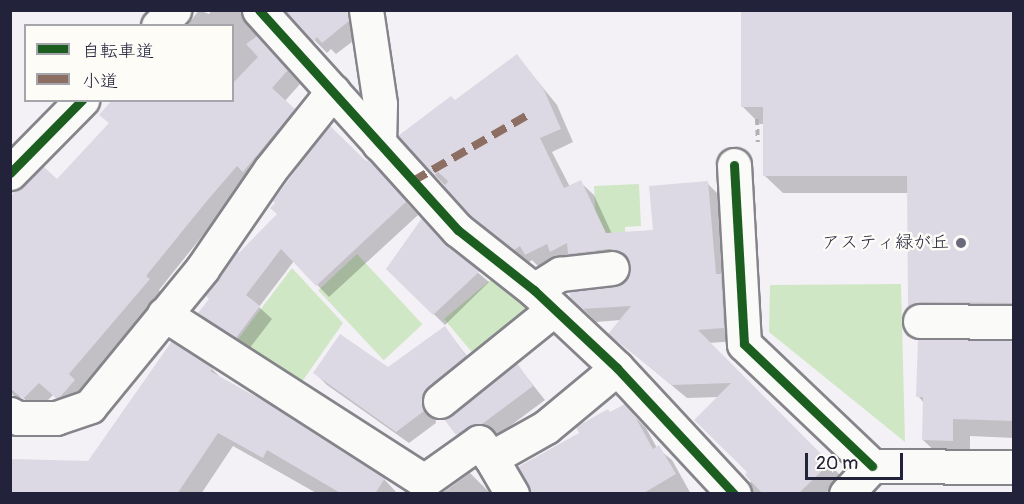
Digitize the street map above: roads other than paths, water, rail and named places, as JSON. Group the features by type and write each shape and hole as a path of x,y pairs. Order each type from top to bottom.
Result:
{"street":[{"path":"161,24 174,10"},
{"path":"259,10 458,230 544,299 617,368 734,494"},
{"path":"366,10 380,104 379,144"},
{"path":"10,414 18,418 56,418 90,406 202,269 270,170 333,91"},
{"path":"10,173 80,102"},
{"path":"734,165 744,344 872,466 1014,467"},
{"path":"440,400 544,299 560,274 612,268"},
{"path":"164,314 424,481 479,442 512,494"},
{"path":"920,321 1014,322"},
{"path":"491,458 546,428 617,368"},
{"path":"846,494 872,466"}],"place":[{"name":"アスティ緑が丘","path":"961,243"}]}
